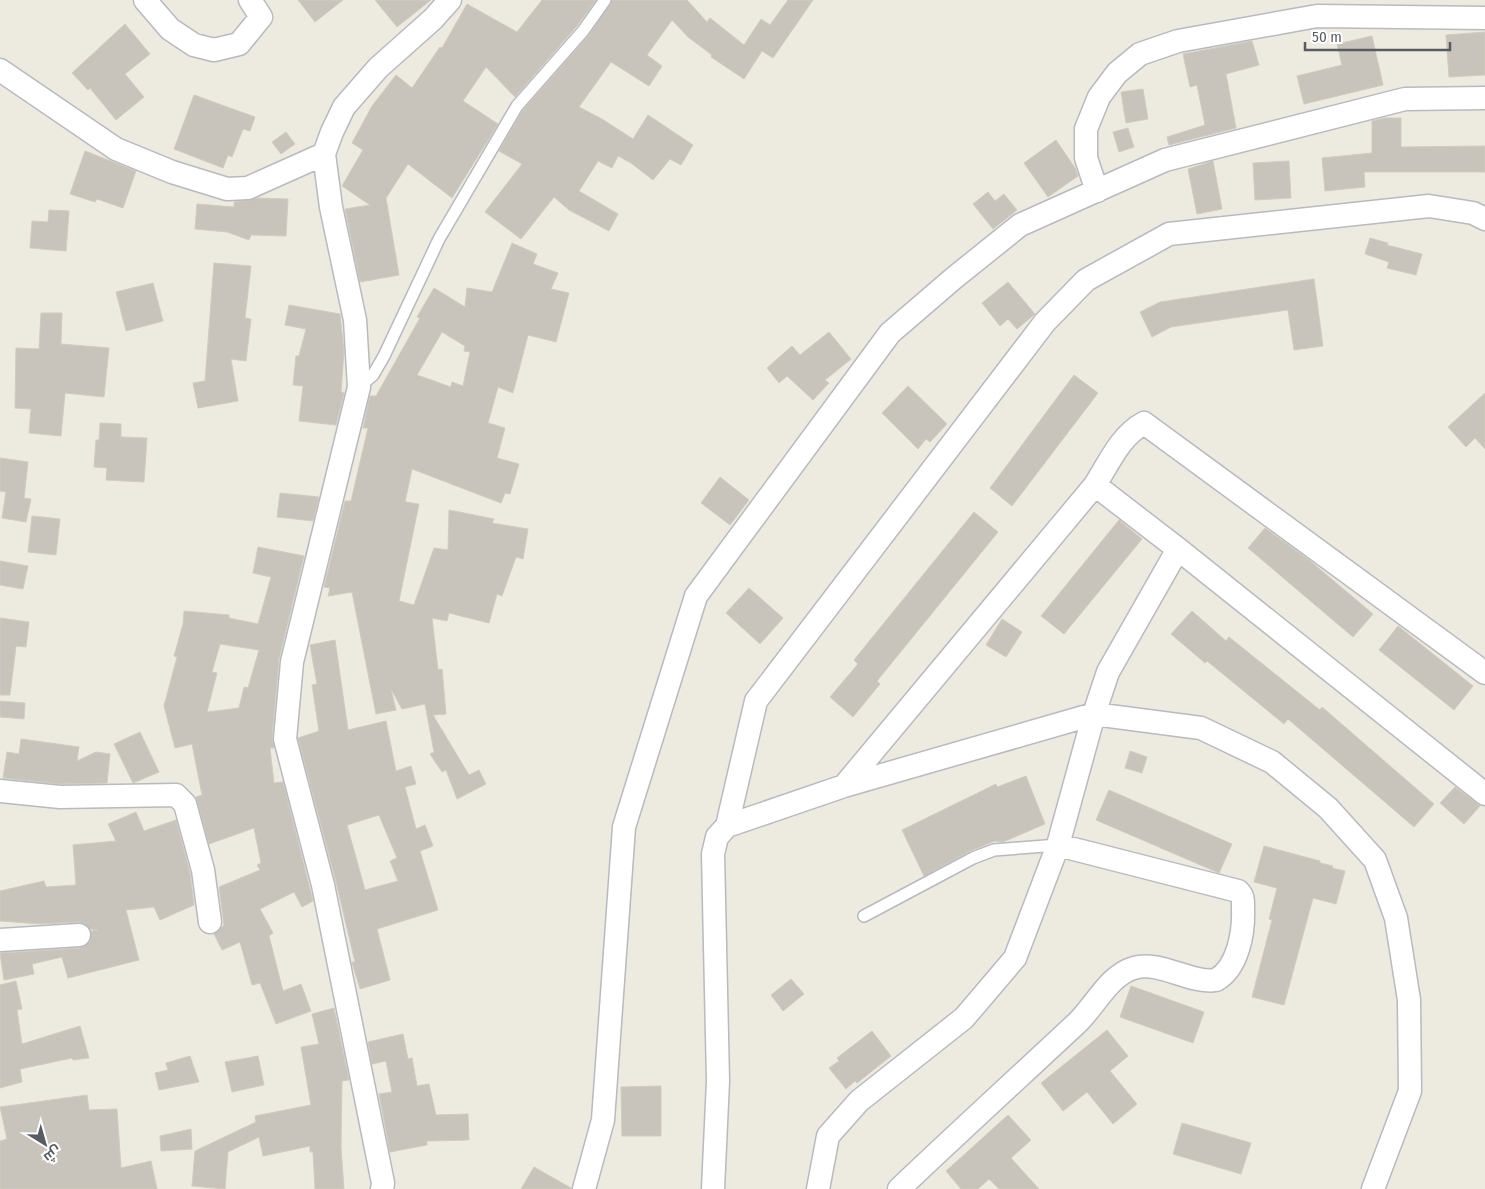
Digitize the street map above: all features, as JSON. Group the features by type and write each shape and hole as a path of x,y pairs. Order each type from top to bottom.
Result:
{"street":[{"path":"145,0 170,29 194,45 214,50 239,44 261,17 250,0"},
{"path":"382,1189 384,1183 372,1121 323,885 285,739 292,662 359,387 354,320 331,206 324,154 344,107 378,68 433,19 450,0"},
{"path":"1097,191 1086,158 1086,129 1099,97 1117,72 1140,54 1178,41 1317,16 1485,18"},
{"path":"0,70 116,148 172,172 227,189 248,188 324,154"},
{"path":"584,1189 603,1120 624,827 696,596 890,333 1020,226 1165,160 1405,99 1485,98"},
{"path":"727,826 756,701 1045,322 1086,280 1170,234 1429,206 1473,213 1485,219"},
{"path":"844,786 1095,485 1122,441 1132,430 1144,423 1485,673"},
{"path":"1095,485 1485,794"},
{"path":"818,1189 828,1136 859,1101 964,1018 1014,958 1058,845 1094,714 1108,672 1178,549"},
{"path":"713,1189 718,1081 712,854 717,837 727,826 844,786 1094,714 1200,728 1272,762 1328,808 1375,860 1396,918 1409,1000 1410,1091 1373,1189"},
{"path":"0,791 60,797 176,795 181,798 185,804 203,870 210,922"},
{"path":"898,1189 1079,1020 1125,970 1136,967 1150,967 1216,980 1227,970 1241,942 1244,925 1242,896 1238,891 1058,845"},
{"path":"0,940 79,935"}],"lane":[{"path":"359,387 373,375 384,356 439,239 517,106 583,31 605,0"},
{"path":"864,916 973,858 994,850 1058,845"}],"building":[{"path":"298,0 343,0 315,22"},
{"path":"375,0 431,0 397,27"},
{"path":"542,0 596,0 577,26 515,97 486,67 463,101 498,124 452,198 408,164 386,198 399,275 360,282 345,209 370,205 342,186 363,150 352,143 372,106 396,75 412,88 440,47 442,48 467,4 517,32"},
{"path":"612,0 687,0 707,22 710,18 744,45 761,19 770,25 788,0 813,0 773,58 762,51 744,79 711,57 712,55 688,37 672,20 647,55 662,66 649,86 611,62 579,107 633,139 648,115 693,145 681,165 670,159 653,180 631,163 618,156 612,168 598,161 579,191 618,214 609,231 569,210 554,197 521,239 485,212 522,164 499,151 523,110 589,35"},
{"path":"125,24 150,54 125,74 144,97 116,120 90,88 88,90 72,73"},
{"path":"1485,32 1485,75 1449,77 1446,35"},
{"path":"1372,36 1383,85 1304,104 1297,76 1342,65 1337,44"},
{"path":"1252,41 1259,65 1226,74 1236,128 1169,145 1167,137 1205,125 1197,85 1190,87 1183,54"},
{"path":"1143,89 1148,119 1126,123 1121,92"},
{"path":"194,95 255,117 250,131 243,129 232,157 228,155 223,168 174,149"},
{"path":"1384,118 1401,118 1401,147 1485,146 1485,172 1364,172 1365,187 1325,191 1322,158 1372,153 1372,121"},
{"path":"1128,128 1134,147 1119,152 1113,132"},
{"path":"286,132 295,144 281,154 272,142"},
{"path":"1056,140 1075,168 1078,176 1048,197 1024,163"},
{"path":"85,151 136,171 123,208 97,199 95,202 70,194"},
{"path":"1213,161 1222,209 1197,214 1188,169"},
{"path":"1289,161 1291,198 1255,200 1253,163"},
{"path":"988,192 995,201 1004,194 1017,210 993,229 973,204"},
{"path":"258,198 288,199 286,236 251,235 249,240 227,232 195,229 197,204 234,207 234,202"},
{"path":"49,210 69,211 66,251 30,248 32,221 48,222"},
{"path":"1370,238 1388,243 1387,245 1422,254 1416,275 1387,268 1389,262 1365,254"},
{"path":"512,243 537,254 533,264 558,273 551,289 569,293 556,342 528,335 513,393 498,387 488,423 505,428 497,458 519,464 510,494 505,493 501,503 412,469 405,502 419,504 399,601 414,605 434,548 448,550 449,510 494,519 492,523 528,529 523,559 516,557 502,596 497,594 489,623 449,613 447,621 432,618 438,670 442,669 446,714 433,715 469,775 479,770 486,784 457,799 446,770 442,772 430,754 434,752 425,704 402,709 391,689 396,710 376,714 352,592 328,596 330,588 324,587 345,501 351,501 368,428 363,428 370,396 376,396 420,318 417,317 434,288 465,307 467,288 492,292","holes":["442,332 465,346 464,351 470,352 463,386 452,382 451,387 417,375"]},
{"path":"214,263 251,266 245,318 251,319 246,361 231,359 238,401 198,408 193,383 205,381"},
{"path":"1314,279 1323,346 1294,350 1288,310 1171,327 1152,337 1140,312 1160,302"},
{"path":"1008,282 1035,314 1017,329 1008,319 1000,326 982,303"},
{"path":"153,283 163,321 126,331 116,292"},
{"path":"289,305 340,314 344,351 341,392 344,393 336,425 299,421 303,386 293,385 296,356 299,356 306,329 285,325"},
{"path":"41,313 62,313 61,344 109,348 104,397 65,393 61,436 29,433 31,409 15,408 16,348 39,349"},
{"path":"829,332 851,359 825,380 829,383 813,400 787,376 779,383 767,368 792,346 800,355"},
{"path":"1074,375 1098,393 1012,506 990,488"},
{"path":"908,386 947,424 930,442 926,439 918,449 882,413"},
{"path":"1485,393 1485,449 1475,438 1466,447 1448,427"},
{"path":"100,423 121,424 121,437 147,438 144,482 106,480 107,468 94,467 96,440 99,440"},
{"path":"0,458 28,462 24,498 31,499 26,522 2,518 6,492 0,491"},
{"path":"720,477 749,500 730,525 701,503"},
{"path":"280,493 319,497 313,521 277,517"},
{"path":"974,512 998,532 877,681 880,684 853,717 830,697 858,664 854,660"},
{"path":"32,516 60,519 56,555 28,552"},
{"path":"1119,520 1142,539 1064,634 1041,616"},
{"path":"1265,528 1309,560 1373,614 1353,637 1248,548"},
{"path":"258,547 304,556 279,659 272,738 274,748 270,748 274,783 283,782 313,901 302,907 294,892 260,909 273,933 269,936 283,991 301,984 311,1011 276,1024 260,983 252,985 240,942 222,950 214,934 224,925 219,887 260,870 257,865 261,863 254,828 209,844 196,797 202,795 192,744 175,748 164,706 177,657 174,656 183,624 184,611 229,615 229,618 258,624 271,577 253,573","holes":["220,644 259,650 248,688 244,687 239,708 207,712 217,673 212,672"]},
{"path":"0,561 28,566 23,589 0,585"},
{"path":"749,588 783,618 760,644 726,613"},
{"path":"1192,611 1226,641 1229,637 1320,710 1322,707 1434,804 1414,827 1288,719 1284,724 1207,661 1205,663 1171,634"},
{"path":"0,618 29,622 26,647 16,646 10,695 0,695"},
{"path":"1002,619 1022,632 1006,657 986,645"},
{"path":"1398,626 1473,686 1454,710 1379,650"},
{"path":"335,640 348,730 386,721 396,771 411,766 416,784 405,787 416,829 425,825 433,846 420,851 438,910 377,929 390,980 360,989 352,962 355,962 336,882 298,738 319,731 312,685 317,684 310,645","holes":["379,815 397,858 390,861 398,881 365,890 347,825"]},
{"path":"0,701 25,703 24,719 0,717"},
{"path":"140,732 159,772 133,783 114,744"},
{"path":"21,739 79,747 77,761 96,752 110,754 107,783 61,784 3,778 7,752 19,754"},
{"path":"1130,751 1147,757 1142,773 1125,768"},
{"path":"1026,776 1045,824 1003,842 995,841 970,851 924,876 902,830 996,784 997,787"},
{"path":"1455,787 1480,806 1464,824 1440,803"},
{"path":"1109,790 1232,844 1219,873 1096,820"},
{"path":"136,812 144,831 176,820 190,873 194,905 160,920 154,907 126,910 139,960 68,978 62,957 32,964 34,974 4,980 0,953 80,948 90,941 91,931 98,930 90,929 85,924 79,922 40,924 0,921 0,891 44,881 46,887 76,885 73,845 116,841 108,824"},
{"path":"1264,846 1320,861 1320,863 1333,866 1332,868 1345,871 1336,904 1313,898 1284,1005 1252,997 1272,920 1269,919 1277,888 1254,882"},
{"path":"791,979 804,994 783,1011 771,995"},
{"path":"16,981 22,1009 17,1010 22,1044 80,1026 89,1058 73,1060 72,1058 20,1069 22,1082 0,1088 0,985"},
{"path":"1131,986 1204,1012 1193,1043 1120,1017"},
{"path":"334,1008 349,1080 342,1081 341,1147 344,1189 315,1189 313,1152 310,1152 310,1146 263,1156 259,1137 228,1152 225,1189 192,1186 195,1151 256,1122 255,1116 311,1105 301,1047 319,1044 312,1014"},
{"path":"1107,1030 1128,1056 1110,1071 1137,1104 1113,1124 1087,1092 1063,1111 1041,1083"},
{"path":"872,1031 891,1056 857,1083 855,1081 846,1089 829,1068 839,1061 837,1058"},
{"path":"403,1034 408,1059 412,1058 417,1086 429,1084 436,1115 468,1114 469,1140 427,1141 427,1145 390,1152 379,1094 392,1092 386,1061 372,1064 368,1042"},
{"path":"190,1056 199,1082 159,1090 155,1073 168,1070 166,1063"},
{"path":"258,1056 264,1085 232,1092 225,1062"},
{"path":"661,1086 661,1136 622,1136 621,1087"},
{"path":"87,1095 89,1110 117,1109 121,1168 151,1161 157,1189 0,1189 0,1141 7,1139 0,1107"},
{"path":"1008,1115 1031,1140 1011,1158 1039,1189 999,1189 989,1179 978,1189 961,1189 946,1171"},
{"path":"1182,1123 1251,1143 1241,1174 1173,1154"},
{"path":"191,1129 192,1149 161,1151 160,1136"},
{"path":"534,1167 571,1188 571,1189 521,1189"}]}
